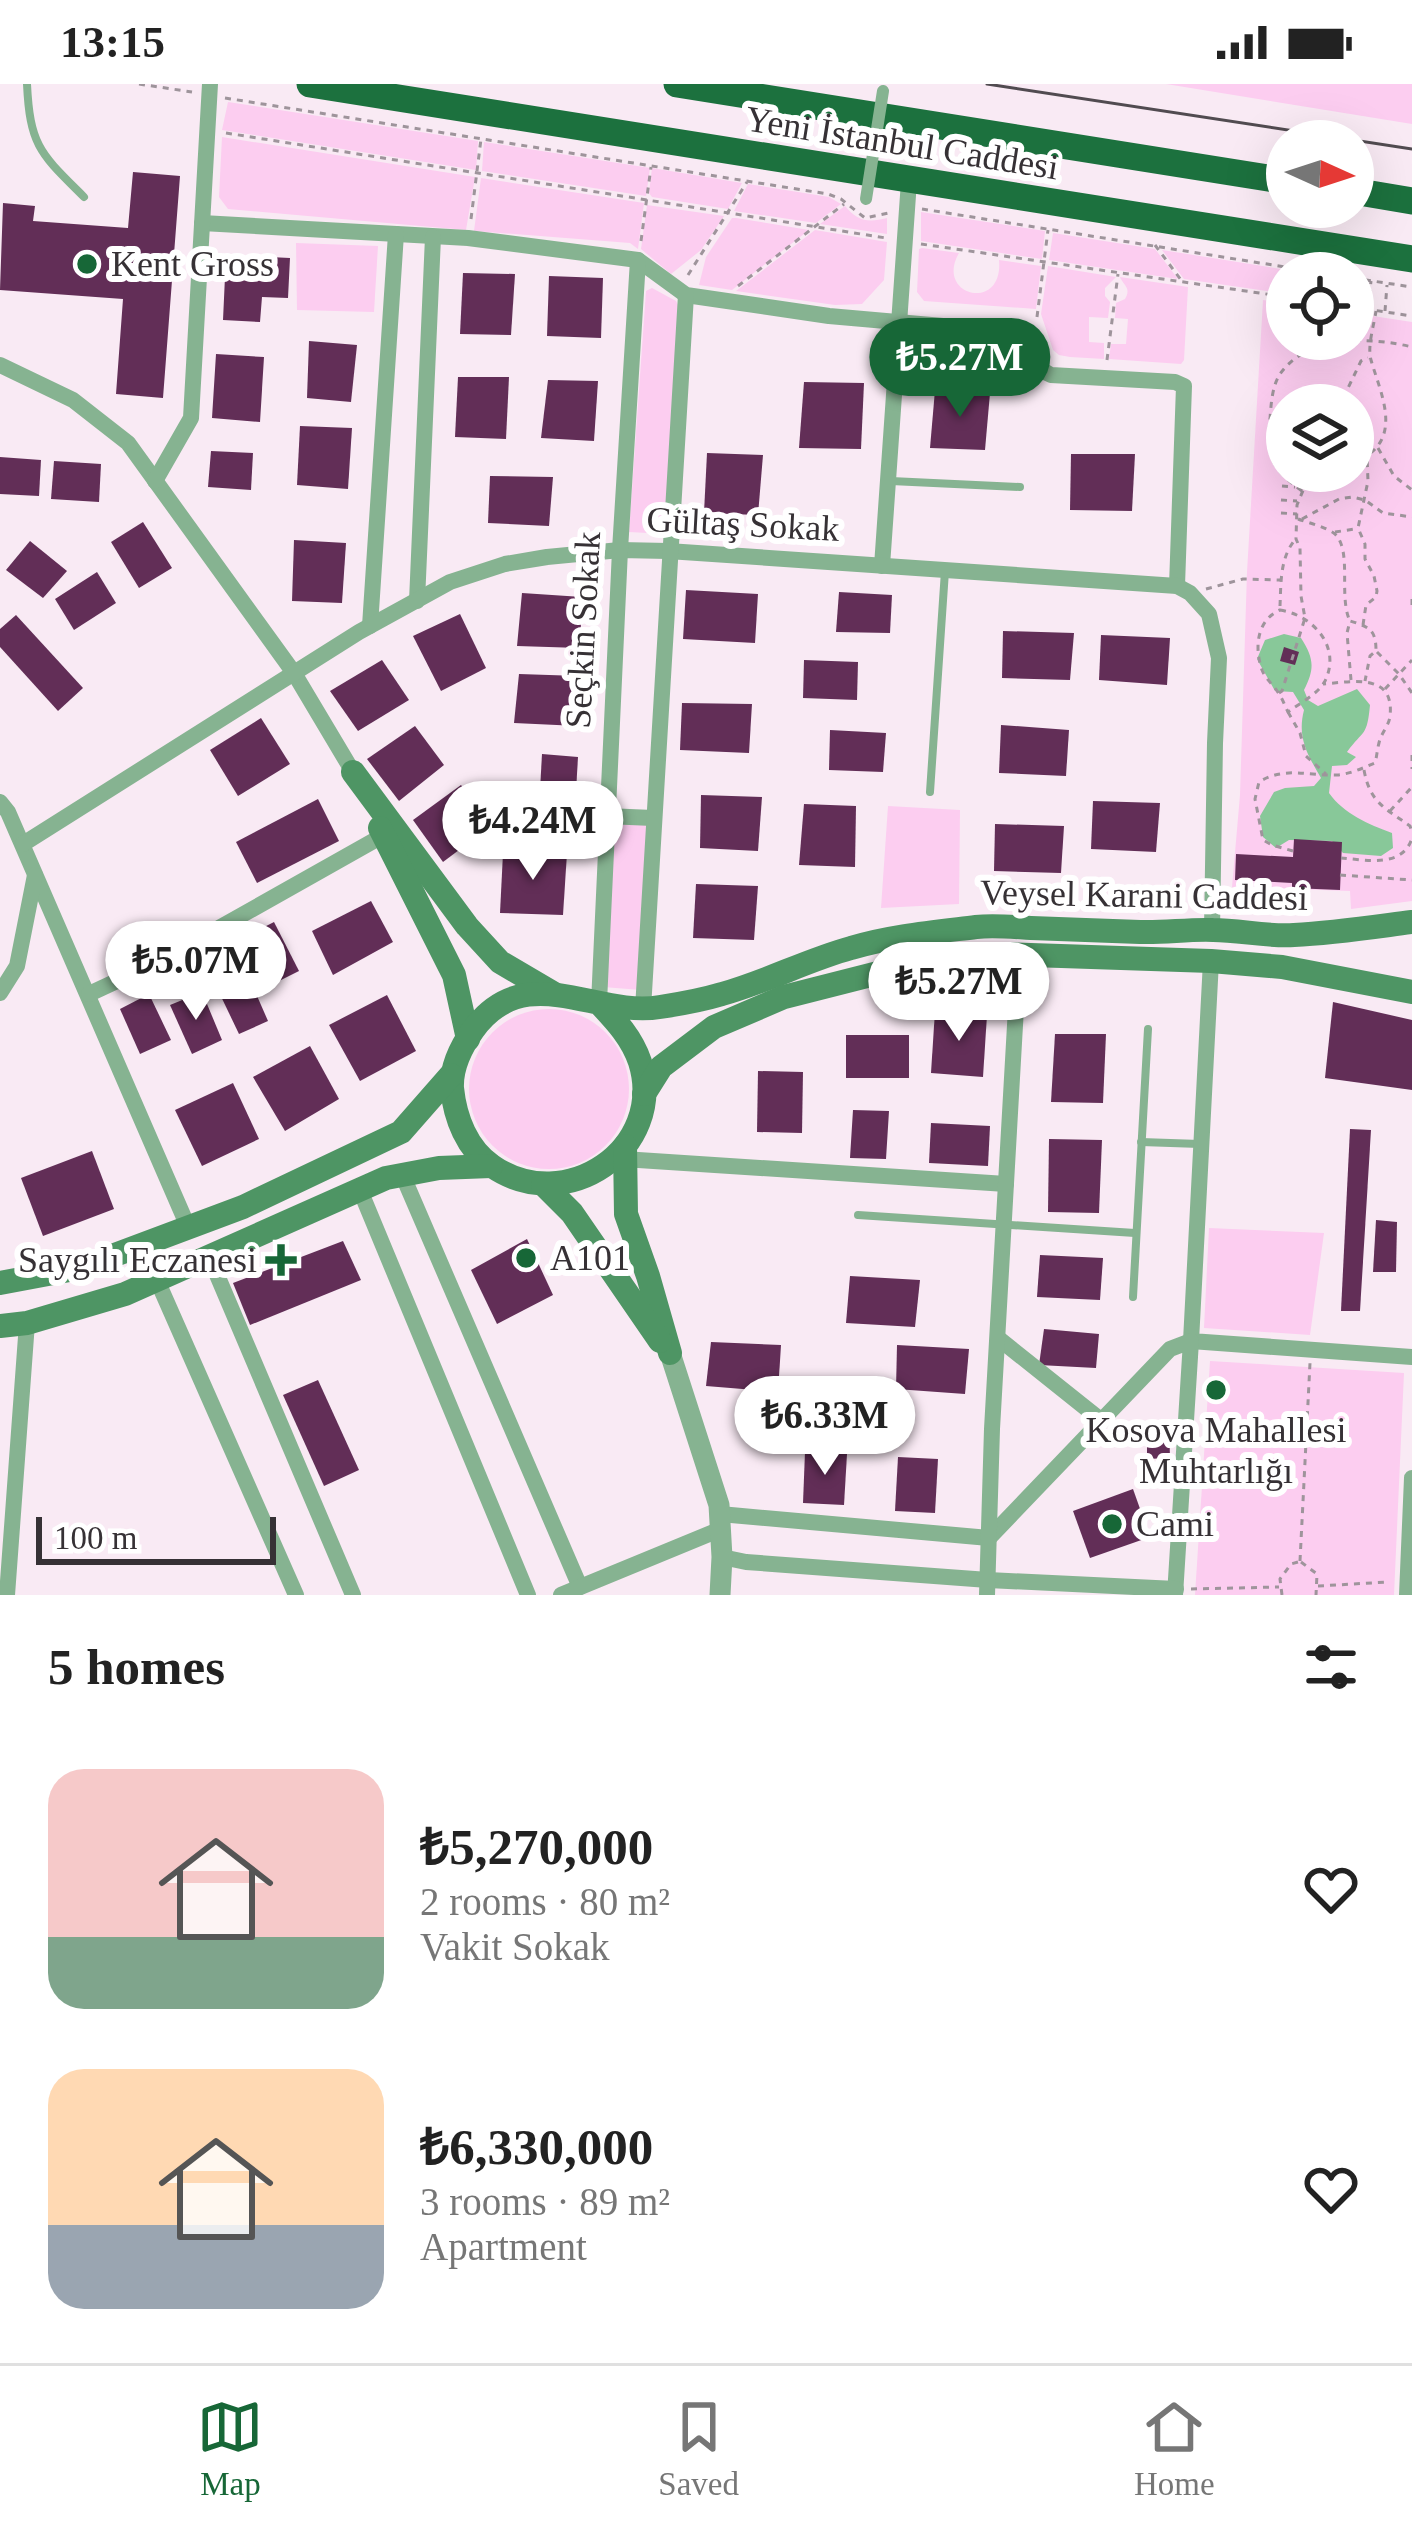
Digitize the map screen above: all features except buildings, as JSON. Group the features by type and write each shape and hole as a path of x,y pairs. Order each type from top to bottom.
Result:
{"highway":[{"name":"Yeni İstanbul Caddesi","path":"310,84 909,195 1412,260"},
{"name":"Yeni İstanbul Caddesi","path":"677,84 1266,178"},
{"path":"1374,195 1412,201"}],"main road":[{"path":"352,772 454,975 468,1039"},
{"path":"352,772 467,926 500,962 554,993"},
{"name":"Veysel Karani Caddesi","path":"599,1003 643,1009 725,994 853,947 983,926 1290,936 1412,922"},
{"name":"Veysel Karani Caddesi","path":"644,1094 661,1067 714,1027 784,997 906,965 1001,954 1211,961 1282,968 1412,992"},
{"path":"0,1283 80,1268 189,1229 244,1208 400,1132 451,1076 478,1024 499,1006 525,995 554,993 599,1003 631,1040 641,1065 644,1094 624,1153 626,1214 670,1353"},
{"path":"451,1076 462,1130 491,1166 516,1179 567,1183 589,1176 624,1153"},
{"path":"0,1326 28,1323 125,1294 386,1178 440,1168 491,1166"},
{"path":"543,1184 572,1213 670,1353"}],"street":[{"path":"155,481 191,418 210,90"},
{"path":"866,199 883,92"},
{"path":"882,566 909,195"},
{"path":"202,223 468,238 638,260 682,292 899,323 1011,332 1021,339 1038,369 1051,375 1184,386 1184,590 1209,614 1219,658 1212,930"},
{"path":"370,626 396,234"},
{"path":"417,601 433,237"},
{"name":"Seçkin Sokak","path":"599,1003 638,260"},
{"path":"643,1009 682,292"},
{"path":"0,365 74,400 128,443 294,673 352,772"},
{"name":"Gültaş Sokak","path":"22,844 370,626 451,582 505,564 620,550 668,551 1184,590"},
{"path":"0,802 89,994 189,1229"},
{"path":"606,816 653,818"},
{"path":"89,994 161,960 384,835"},
{"path":"0,993 17,967 35,873"},
{"path":"987,1588 1019,955"},
{"path":"722,1556 987,1588 1175,1592 1211,961"},
{"path":"624,1153 1006,1184"},
{"path":"401,1174 580,1587"},
{"path":"361,1190 528,1595"},
{"path":"209,1256 352,1595"},
{"path":"157,1280 296,1595"},
{"path":"8,1595 28,1323"},
{"path":"998,1338 1102,1421"},
{"path":"561,1595 721,1522 989,1538 1170,1349 1191,1341 1412,1357"},
{"path":"670,1353 721,1522 720,1595"},
{"path":"1407,1588 1412,1478"}],"lane":[{"path":"27,84 29,122 44,158 84,197"},
{"path":"890,481 1020,487"},
{"path":"930,792 945,570"},
{"path":"1133,1297 1148,1028"},
{"path":"1141,1142 1201,1144"},
{"path":"858,1215 1136,1233"}],"path":[{"path":"140,84 210,90 833,194 859,216 870,218 909,195 1266,264"},
{"path":"218,131 892,239"},
{"path":"468,238 482,137"},
{"path":"638,260 652,164"},
{"path":"682,292 748,180"},
{"path":"724,300 845,202"},
{"path":"1037,317 1049,225"},
{"path":"1150,239 1182,282"},
{"path":"913,243 1266,294"},
{"path":"1107,361 1118,272"},
{"path":"1374,282 1412,287"},
{"path":"1385,313 1388,284"},
{"path":"1374,326 1376,311 1412,316"},
{"path":"1374,341 1412,346"},
{"path":"1276,384 1279,375 1297,360"},
{"path":"1371,360 1388,412 1374,449"},
{"path":"1377,446 1394,476 1412,490"},
{"path":"1279,693 1305,618 1296,539 1299,492"},
{"path":"1363,625 1366,605 1378,591 1358,528 1366,492"},
{"path":"1299,518 1352,497 1383,513 1412,517"},
{"path":"1281,500 1298,501"},
{"path":"1281,513 1333,533 1358,528"},
{"path":"1333,533 1346,556 1343,594 1350,621 1351,682"},
{"path":"1280,610 1288,548 1296,539"},
{"path":"1346,556 1365,559"},
{"path":"1184,590 1243,579 1281,580"},
{"path":"1412,599 1412,611"},
{"path":"1288,712 1324,684 1327,647 1323,635 1305,618 1280,610 1261,624 1262,670 1300,733 1306,756 1328,775"},
{"path":"1350,621 1376,635 1376,651 1412,693"},
{"path":"1365,682 1370,656 1376,651"},
{"path":"1384,691 1412,659"},
{"path":"1293,851 1263,840 1255,799 1259,782 1282,772 1349,773 1375,763 1390,719 1389,699 1378,685 1324,684"},
{"path":"1412,755 1412,769"},
{"path":"1341,858 1402,856 1412,835 1410,826 1372,796 1364,767"},
{"path":"1388,812 1412,787"},
{"path":"1340,875 1412,880"},
{"path":"1300,1561 1311,1350"},
{"path":"1300,1561 1317,1574 1316,1595"},
{"path":"1282,1595 1283,1574 1300,1561"},
{"path":"1318,1586 1407,1588"},
{"path":"1175,1592 1279,1587"}],"shaded area":[{"path":"1166,84 1412,84 1412,124"},
{"path":"228,102 478,141 476,170 222,130"},
{"path":"222,137 475,177 466,230 228,209 219,197"},
{"path":"484,142 650,168 646,196 482,171"},
{"path":"652,168 742,183 728,209 652,197"},
{"path":"481,178 644,203 638,249 630,243 474,231"},
{"path":"748,184 829,197 841,204 816,223 734,211"},
{"path":"647,205 724,216 701,250 671,274 641,249"},
{"path":"845,206 863,220 887,218 887,234 820,224"},
{"path":"921,212 1045,231 1042,259 921,241"},
{"path":"732,218 809,230 732,290 699,285 706,257"},
{"path":"815,230 887,242 884,280 862,304 835,305 736,291"},
{"path":"1053,233 1155,249 1178,279 1049,260"},
{"path":"296,243 378,246 374,312 297,310"},
{"path":"922,248 959,253 955,280 972,292 991,287 998,277 999,260 1041,266 1036,309 924,301 917,292"},
{"path":"1162,250 1266,266 1266,291 1184,279"},
{"path":"1048,266 1116,277 1105,288 1108,318 1089,317 1089,342 1104,343 1104,359 1070,357 1053,350 1041,314"},
{"path":"1120,277 1188,287 1181,364 1109,359 1111,344 1126,344 1128,319 1115,318 1116,303 1128,292"},
{"path":"652,288 679,307 666,534 629,532 646,291"},
{"path":"1263,300 1266,360 1374,360 1374,316 1412,322 1412,901 1351,909 1350,891 1232,887"},
{"path":"1284,634 1301,638 1308,652 1312,664 1304,690 1308,700 1318,706 1357,689 1370,705 1366,728 1347,752 1356,757 1347,765 1332,766 1329,793 1349,813 1392,833 1393,848 1381,856 1343,853 1332,841 1289,840 1276,848 1263,837 1260,816 1274,792 1314,786 1321,778 1305,745 1304,710 1293,692 1275,691 1257,659 1265,640"},
{"path":"888,806 960,810 959,904 881,908"},
{"path":"613,824 649,825 641,990 603,987"},
{"path":"549,1009 579,1015 605,1033 623,1059 629,1089 623,1119 605,1145 579,1163 549,1169 519,1163 493,1145 475,1119 469,1089 475,1059 493,1033 519,1015"},
{"path":"1209,1228 1324,1233 1310,1335 1204,1328"},
{"path":"1210,1361 1404,1373 1394,1595 1195,1595"}],"tram line":[{"path":"987,84 1412,149"}],"place":[{"name":"Kent Gross","path":"87,264"},
{"name":"A101","path":"526,1258"},
{"name":"Saygılı Eczanesi","path":"281,1260"},
{"name":"Kosova Mahallesi Muhtarlığı","path":"1216,1390"},
{"name":"Cami","path":"1112,1524"}]}
